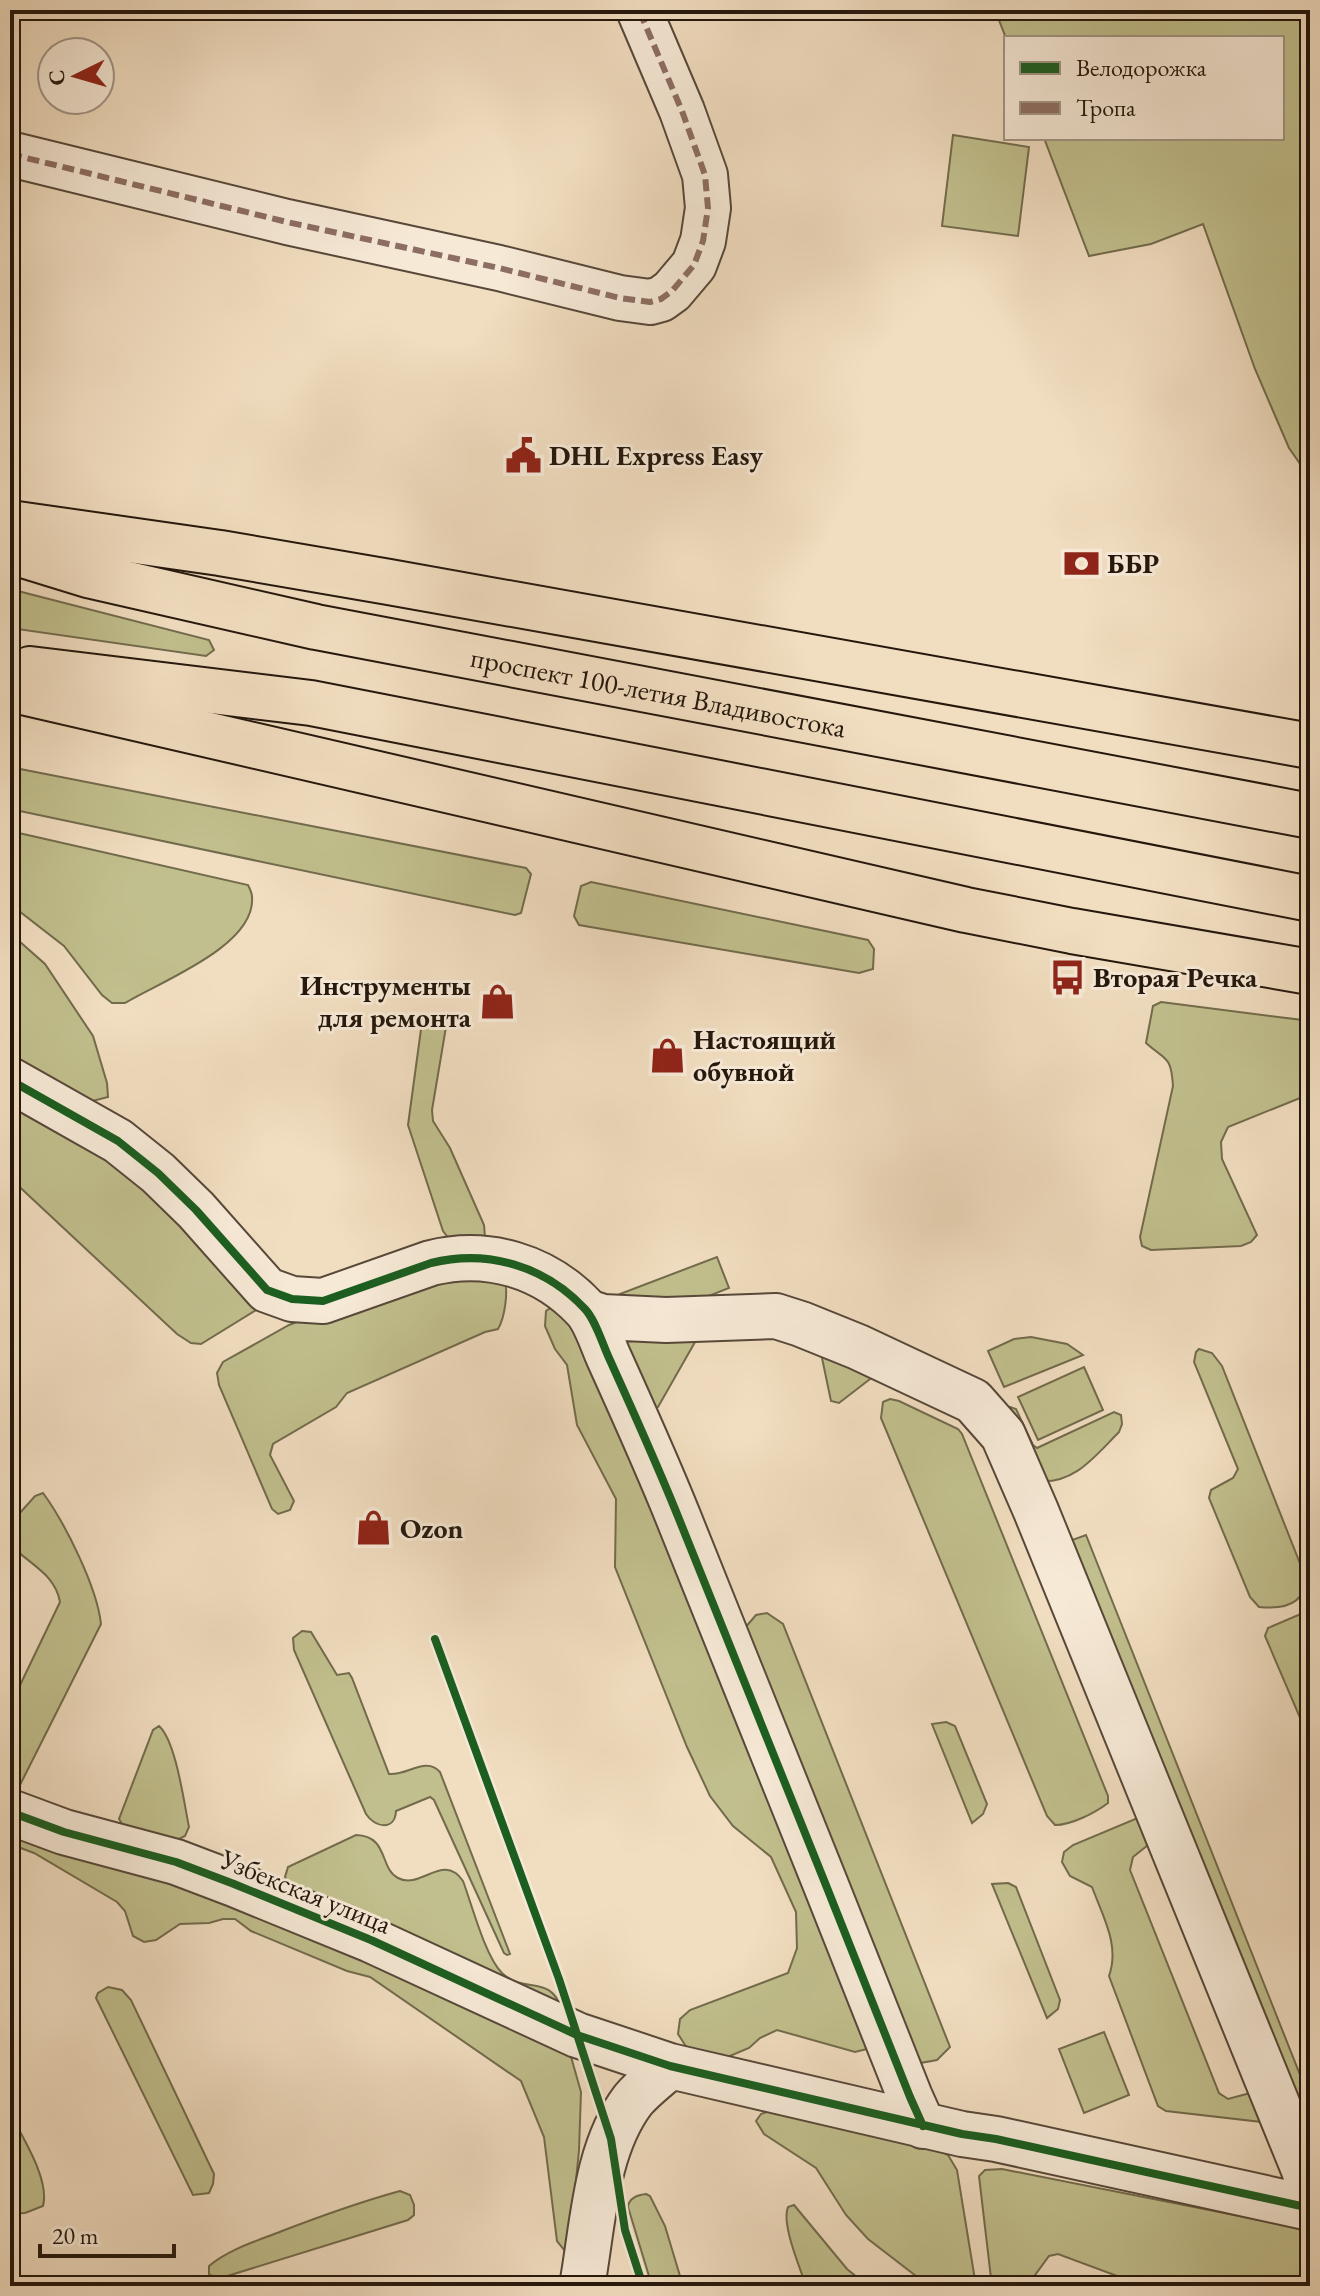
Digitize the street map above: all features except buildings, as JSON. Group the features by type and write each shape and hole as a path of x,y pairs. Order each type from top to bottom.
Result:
{"highway":[{"path":"10,523 220,553 1310,746"},
{"name":"проспект 100-летия Владивостока","path":"10,551 88,575 316,627 1310,816"},
{"path":"10,667 311,703 1310,899"},
{"path":"10,689 966,910 1072,931 1298,961"}],"street":[{"path":"10,154 287,222 620,298 650,302 672,291 694,265 703,241 708,208 705,175 682,111 639,10"},
{"path":"10,1080 118,1141 158,1173 204,1218 267,1290 292,1299 323,1301 431,1263 468,1258 518,1264 564,1290 588,1312 650,1447 923,2126"},
{"path":"588,1312 603,1317 651,1319 776,1316 858,1347 973,1401 1003,1435 1304,2170 1310,2192"},
{"name":"Узбекская улица","path":"10,1812 64,1832 176,1862 234,1884 371,1940 577,2035 670,2066 923,2126 1310,2208"},
{"path":"582,2286 601,2171 611,2139 634,2099 670,2066"}],"shaded area":[{"path":"995,10 1310,10 1310,478 1289,448 1255,369 1203,224 1151,244 1089,256 1045,140 1284,140 1284,36 1005,36"},
{"path":"953,135 1029,147 1018,236 942,226"},
{"path":"10,589 209,640 214,650 206,656 10,628"},
{"path":"10,767 526,868 531,874 521,913 515,915 10,809"},
{"path":"10,831 248,885 252,897 249,915 223,947 203,960 125,1003 112,1003 102,995 64,946 10,904"},
{"path":"591,882 868,940 874,949 873,969 859,973 579,925 574,916 581,886"},
{"path":"10,933 45,964 93,1036 108,1097 85,1103 10,1061"},
{"path":"1161,1002 1310,1021 1310,1094 1228,1127 1221,1142 1222,1159 1257,1235 1241,1246 1151,1250 1142,1246 1140,1237 1173,1086 1169,1064 1146,1043 1153,1006"},
{"path":"442,1018 446,1027 432,1110 433,1121 450,1148 484,1225 485,1237 477,1243 453,1244 443,1231 408,1125 422,1022"},
{"path":"10,1099 146,1183 256,1310 201,1344 191,1343 177,1334 10,1178"},
{"path":"717,1257 729,1288 666,1313 629,1306 620,1294"},
{"path":"426,1277 505,1280 505,1305 498,1329 347,1393 336,1407 273,1444 270,1455 294,1501 290,1510 278,1514 272,1509 219,1385 217,1373 223,1362 289,1325"},
{"path":"565,1303 879,2046 855,2052 777,2030 760,2038 749,2048 730,2056 715,2057 687,2048 678,2034 680,2019 690,2010 788,1973 797,1948 796,1912 771,1857 733,1826 710,1796 687,1747 615,1567 616,1499 577,1425 567,1365 555,1349 545,1326 546,1311 556,1304"},
{"path":"616,1328 699,1335 658,1407 648,1411"},
{"path":"1031,1337 1067,1344 1083,1355 1004,1387 988,1351 1014,1339"},
{"path":"1199,1349 1212,1353 1222,1366 1301,1566 1304,1587 1301,1595 1281,1607 1259,1607 1250,1597 1209,1498 1211,1490 1233,1478 1238,1469 1194,1362"},
{"path":"826,1353 874,1376 839,1403 831,1401 822,1358"},
{"path":"1084,1367 1103,1410 1038,1440 1018,1397"},
{"path":"890,1399 958,1429 962,1434 1108,1796 1108,1803 1083,1818 1055,1825 1047,1816 881,1418 883,1402"},
{"path":"1003,1408 1016,1409 1037,1448 1114,1412 1121,1415 1122,1424 1119,1432 1073,1474 1050,1481 1037,1481"},
{"path":"43,1493 79,1556 101,1624 20,1785 10,1788 10,1706 60,1602 47,1576 10,1544 10,1524 35,1496"},
{"path":"1086,1535 1310,2100 1310,2135 1064,1543"},
{"path":"767,1613 783,1624 950,2047 937,2060 909,2065 744,1629 756,1615"},
{"path":"1310,1613 1310,1741 1265,1636 1268,1628"},
{"path":"302,1631 311,1632 337,1675 349,1673 389,1774 422,1766 440,1772 510,1954 504,1953 434,1800 430,1797 396,1811 392,1822 384,1825 374,1822 366,1814 294,1650 293,1638"},
{"path":"946,1722 955,1726 987,1804 983,1814 972,1823 932,1724"},
{"path":"159,1726 175,1758 189,1827 185,1836 175,1841 124,1827 119,1819 153,1730"},
{"path":"1140,1817 1153,1841 1133,1857 1130,1870 1219,2093 1228,2099 1254,2092 1262,2122 1166,2111 1158,2106 1109,1976 1113,1953 1101,1909 1092,1887 1070,1876 1062,1862 1064,1852 1073,1845"},
{"path":"10,1820 174,1873 568,2046 581,2092 569,2251 565,2251 557,2241 544,2137 521,2081 370,1977 347,1971 251,1931 235,1919 180,1924 156,1940 144,1942 133,1936 125,1911 117,1902 34,1853 10,1844"},
{"path":"356,1835 366,1837 379,1846 388,1867 398,1878 415,1879 440,1870 455,1873 463,1881 485,1943 502,1973 519,1983 551,1992 562,2010 290,1886 285,1877 288,1867"},
{"path":"1008,1883 1016,1887 1060,2000 1058,2009 1047,2018 992,1884"},
{"path":"108,1987 122,1990 131,2000 214,2174 209,2193 193,2195 96,1998"},
{"path":"1104,2032 1129,2095 1084,2113 1059,2049"},
{"path":"772,2110 933,2147 948,2155 957,2170 976,2286 929,2286 868,2239 846,2215 816,2168 764,2134 756,2121 761,2114"},
{"path":"10,2113 34,2158 44,2195 43,2206 25,2213 10,2214"},
{"path":"1002,2169 1310,2230 1310,2286 1144,2286 1058,2254 1049,2256 1027,2286 997,2286 991,2278 979,2176 985,2170"},
{"path":"400,2191 410,2195 414,2205 414,2215 408,2220 224,2277 216,2278 209,2274 209,2266 244,2246"},
{"path":"646,2194 650,2196 665,2226 683,2286 652,2286 628,2207 634,2198"},
{"path":"794,2205 847,2269 868,2286 806,2286 787,2224 788,2207"}],"marked path":[{"path":"10,154 287,222 620,298 650,302 672,291 694,265 703,241 708,208 705,175 682,111 639,10"}],"cycle path":[{"path":"10,1080 118,1141 158,1173 196,1210 267,1290 292,1299 323,1301 431,1263 473,1258 494,1260 534,1272 569,1294 585,1309 596,1326 671,1498 923,2126"},
{"path":"435,1639 559,1979 611,2139 625,2230 643,2286"},
{"path":"10,1812 64,1832 176,1862 234,1884 371,1940 577,2035 670,2066 962,2134 1310,2208"}],"place":[{"name":"DHL Express Easy","path":"523,455"},
{"name":"ББР","path":"1081,563"},
{"name":"Вторая Речка","path":"1067,977"},
{"name":"Инструменты для ремонта","path":"497,1001"},
{"name":"Настоящий обувной","path":"667,1055"},
{"name":"Ozon","path":"374,1528"}]}
